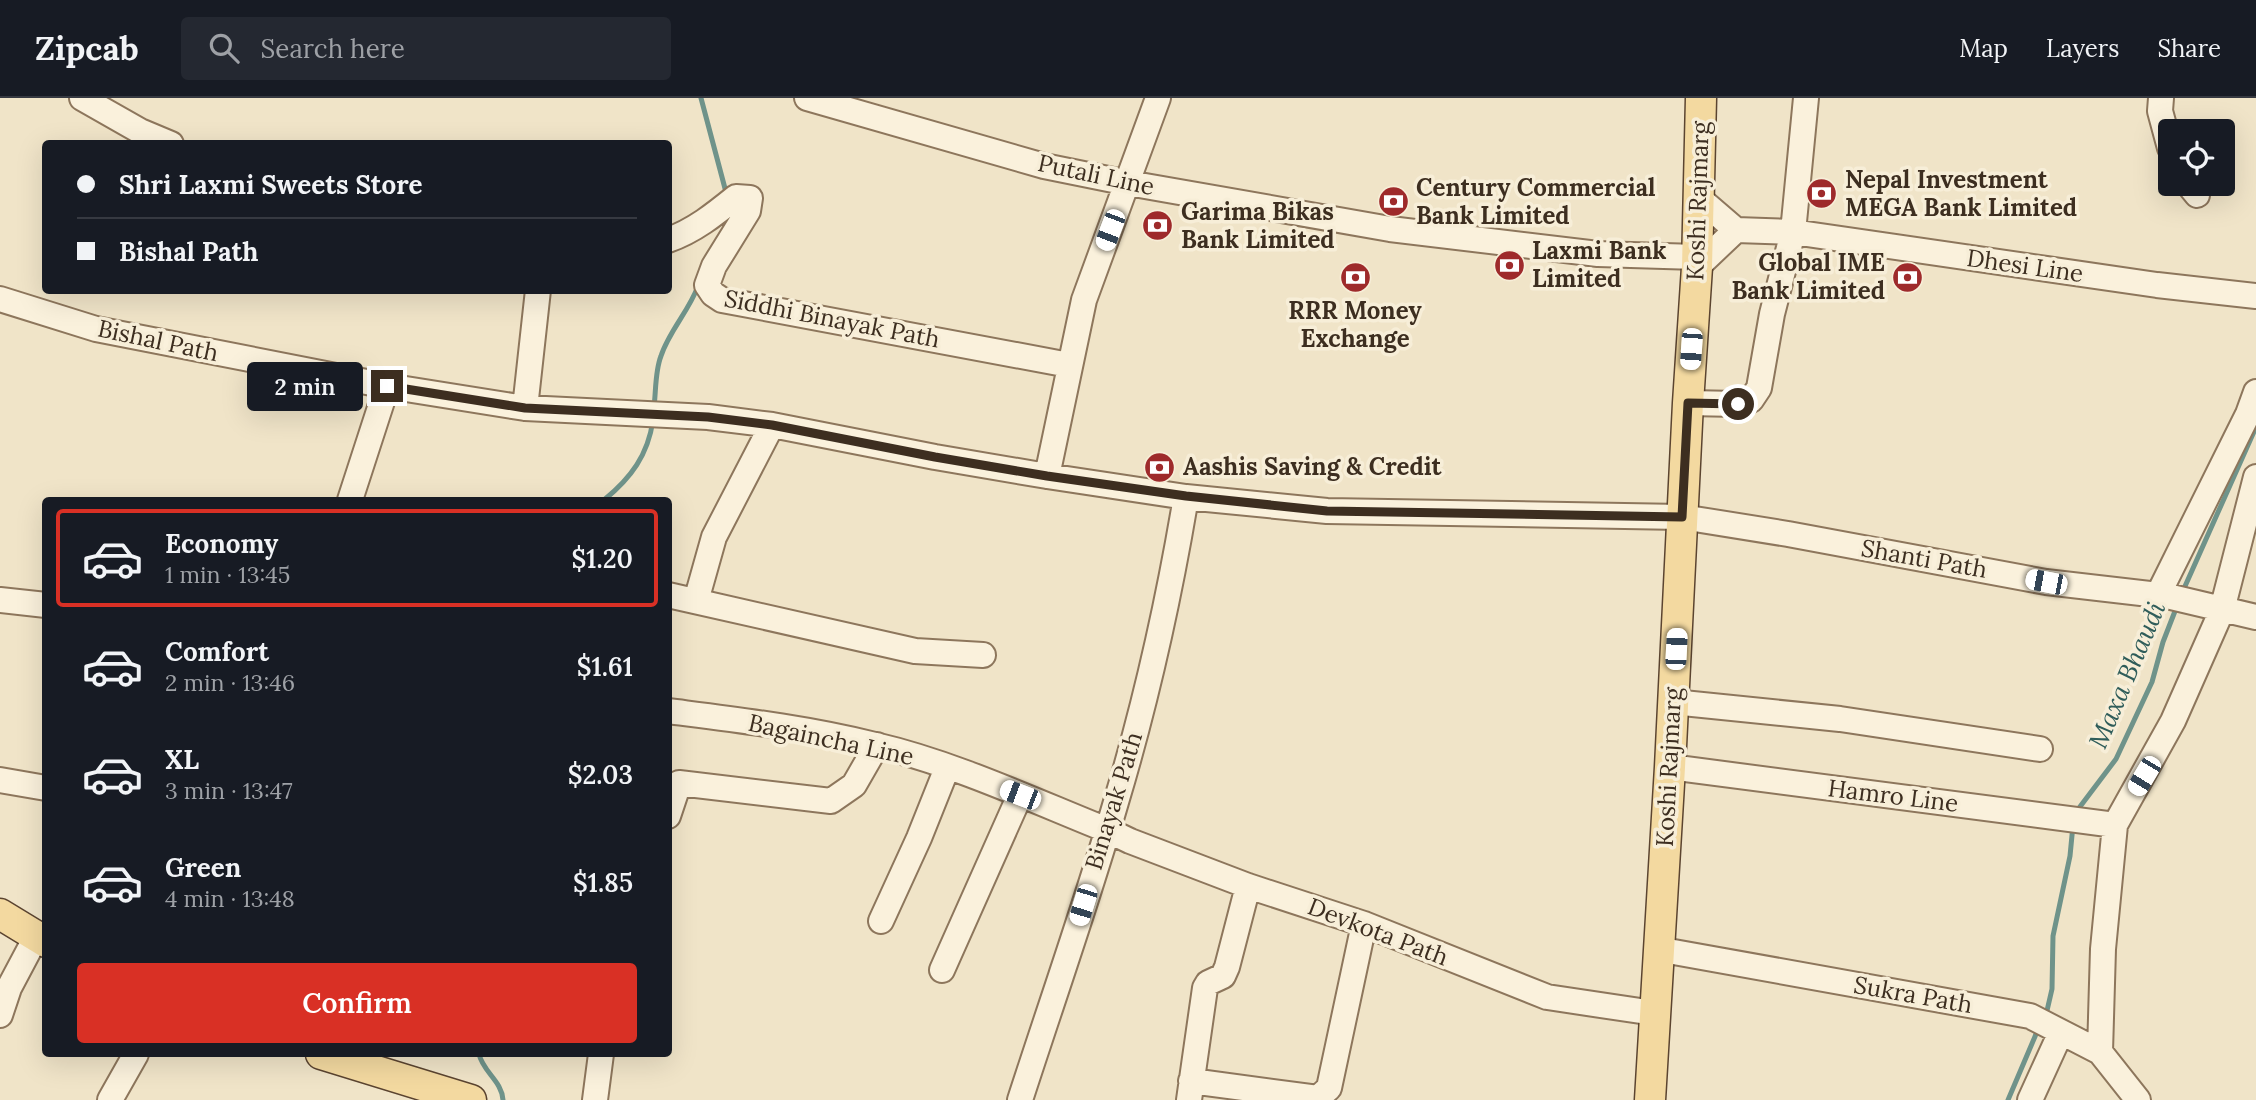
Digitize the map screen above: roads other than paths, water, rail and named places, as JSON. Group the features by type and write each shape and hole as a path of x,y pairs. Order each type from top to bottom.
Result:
{"main road":[{"name":"Koshi Rajmarg","path":"1650,1100 1697,262 1701,98"},
{"path":"0,914 41,939"},
{"path":"331,1057 471,1100"}],"street":[{"path":"82,98 140,131 162,140"},
{"name":"Putali Line","path":"807,98 1044,166 1128,183 1390,229 1598,254 1697,262"},
{"path":"1047,476 1084,300 1158,98"},
{"path":"1688,403 1738,404 1751,401 1759,388 1772,314 1793,232 1807,98"},
{"path":"2161,98 2162,119"},
{"name":"Siddhi Binayak Path","path":"672,239 716,213 736,197 750,198 748,211 714,266 707,285 713,294 722,300 1069,365"},
{"path":"1697,262 1736,230 1700,199"},
{"name":"Dhesi Line","path":"1736,230 1793,232 2157,285 2256,296"},
{"path":"525,408 538,294"},
{"name":"Bishal Path","path":"0,299 96,330 387,386 525,408 708,417 772,425 1047,476"},
{"path":"351,497 387,386"},
{"path":"2163,596 2256,392"},
{"path":"696,601 714,537 772,425"},
{"name":"Shanti Path","path":"1047,476 1186,496 1327,511 1682,517 2046,582 2163,596 2256,617"},
{"path":"2100,1052 2103,949 2115,825 2174,721 2222,610 2256,477"},
{"name":"Binayak Path","path":"1020,1100 1135,734 1166,605 1186,496"},
{"path":"672,596 915,650 983,655"},
{"path":"0,600 42,605"},
{"path":"1673,702 1840,719 2040,749"},
{"name":"Bagaincha Line","path":"672,712 771,724 877,745 947,768 1107,830"},
{"path":"674,782 831,801 853,785 877,745"},
{"name":"Hamro Line","path":"1670,767 2115,825"},
{"path":"881,921 947,768"},
{"path":"0,780 42,787"},
{"path":"942,970 1020,795"},
{"name":"Devkota Path","path":"1107,830 1248,886 1364,924 1547,997 1654,1013"},
{"path":"1248,886 1227,967 1223,976 1208,983 1205,988 1190,1091 1318,1098 1329,1088 1364,924"},
{"path":"0,1014 9,988 41,939"},
{"name":"Sukra Path","path":"1657,949 2030,1016 2100,1052 2138,1100"},
{"path":"2030,1100 2058,1030"},
{"path":"110,1100 134,1057"},
{"path":"595,1100 601,1057"}],"waterway":[{"path":"701,98 727,196"},
{"path":"654,407 661,356 698,286"},
{"path":"607,497 637,465 651,433 653,420"},
{"name":"Maxa Bhaudi","path":"2182,593 2256,427"},
{"name":"Maxa Bhaudi","path":"2076,812 2116,759 2152,682 2177,606"},
{"name":"Maxa Bhaudi","path":"2046,1015 2052,989 2053,936 2070,856 2073,825"},
{"name":"Maxa Bhaudi","path":"2008,1100 2039,1027"},
{"path":"480,1057 499,1087 503,1100"}],"place":[{"name":"Nepal Investment MEGA Bank Limited","path":"1822,194"},
{"name":"Century Commercial Bank Limited","path":"1393,202"},
{"name":"Garima Bikas Bank Limited","path":"1158,226"},
{"name":"Laxmi Bank Limited","path":"1509,265"},
{"name":"RRR Money Exchange","path":"1355,277"},
{"name":"Global IME Bank Limited","path":"1908,277"},
{"name":"Aashis Saving & Credit","path":"1160,467"}]}
